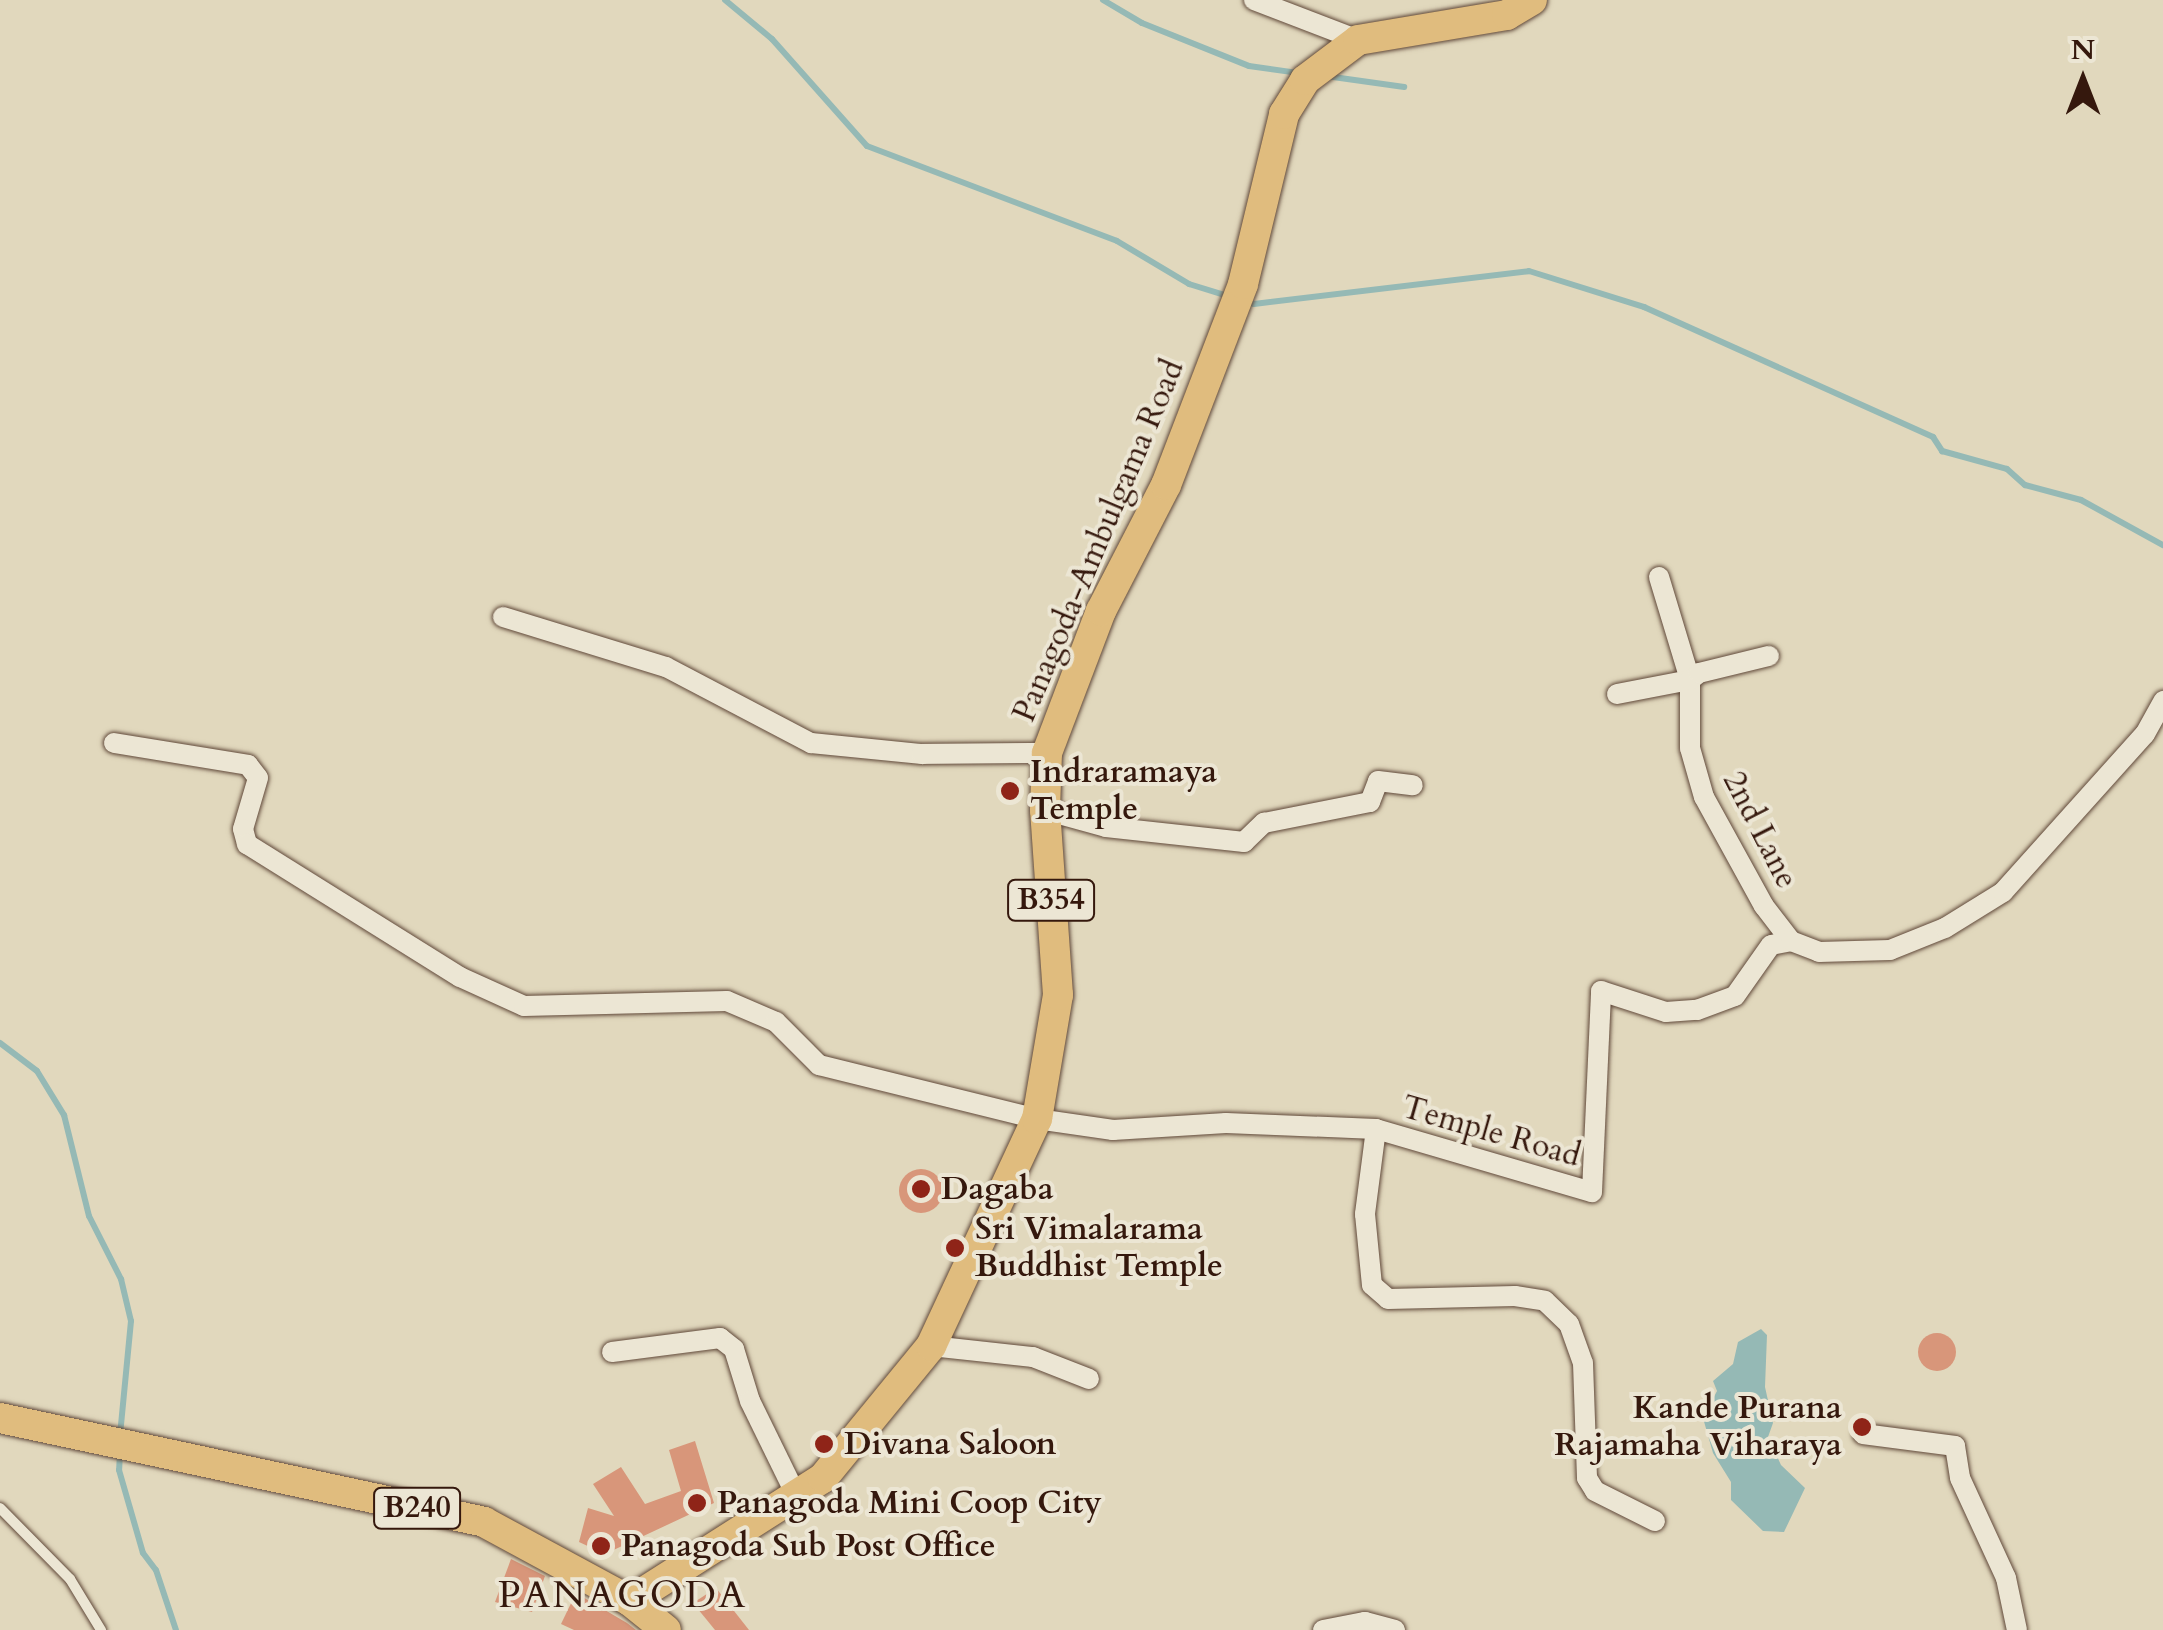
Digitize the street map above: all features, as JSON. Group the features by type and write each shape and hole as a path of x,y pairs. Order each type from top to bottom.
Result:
{"main road":[{"name":"Panagoda-Ambulgama Road","path":"630,1601 823,1478 931,1346 1036,1119 1058,994 1045,810 1047,753 1102,611 1166,486 1243,284 1284,114 1314,72 1358,40 1506,14 1532,0"},
{"name":"B240","path":"0,1418 484,1522 630,1601 666,1630"}],"street":[{"path":"1254,0 1358,40"},
{"name":"2nd Lane","path":"1659,577 1690,680 1690,748 1704,798 1764,906 1791,941"},
{"path":"502,617 666,667 812,743 922,754 1047,753"},
{"path":"1616,694 1690,680 1698,673 1769,656"},
{"path":"1791,941 1819,952 1890,950 1946,928 2003,892 2031,856 2144,734 2163,702"},
{"name":"Temple Road","path":"114,743 248,764 258,778 243,830 247,844 460,977 524,1006 727,1001 776,1022 818,1065 1036,1119 1113,1130 1226,1123 1376,1129 1592,1192 1600,991 1666,1012 1698,1010 1734,996 1771,945 1791,941"},
{"path":"1045,810 1106,827 1244,842 1264,824 1370,802 1378,781 1413,785"},
{"path":"1376,1129 1365,1214 1372,1285 1388,1299 1516,1296 1545,1301 1569,1324 1583,1363 1588,1478 1594,1492 1655,1521"},
{"path":"612,1352 720,1338 734,1349 750,1401 796,1495"},
{"path":"931,1346 1034,1357 1089,1379"},
{"path":"1863,1434 1956,1446 1960,1478 2006,1578 2017,1630"},
{"path":"1323,1630 1366,1622 1395,1630"}],"lane":[{"path":"0,1508 70,1579 101,1630"}],"water":[{"path":"1761,1329 1767,1335 1765,1387 1773,1423 1768,1437 1781,1465 1805,1488 1784,1532 1763,1531 1731,1500 1731,1482 1713,1453 1703,1418 1717,1391 1713,1381 1733,1364 1738,1342"}],"building":[{"name":"Dagaba","path":"921,1169 936,1176 943,1191 936,1206 921,1213 906,1206 899,1191 906,1176"},
{"path":"1937,1333 1951,1338 1956,1352 1951,1366 1937,1371 1923,1366 1918,1352 1923,1338"},
{"path":"695,1441 714,1503 605,1554 579,1542 588,1508 614,1516 593,1484 621,1467 645,1504 681,1491 669,1450"},
{"path":"511,1559 545,1576 532,1612 495,1602"},
{"path":"716,1588 749,1630 715,1630 693,1603"},
{"path":"576,1593 636,1630 574,1630 561,1624"}],"waterway":[{"path":"725,0 772,39 867,146 1117,241 1189,284 1228,296"},
{"path":"1103,0 1142,23 1249,66 1298,73"},
{"path":"1326,76 1404,87"},
{"path":"1245,301 1254,304 1529,271 1644,307 1933,437 1942,451 2007,469 2025,485 2081,500 2163,545"},
{"path":"0,1043 37,1071 64,1115 89,1216 121,1279 131,1321 120,1436"},
{"path":"120,1453 119,1470 143,1553 156,1570 176,1630"}],"place":[{"name":"Indraramaya Temple","path":"1010,791"},
{"name":"Dagaba","path":"921,1189"},
{"name":"Sri Vimalarama Buddhist Temple","path":"955,1248"},
{"name":"Kande Purana Rajamaha Viharaya","path":"1862,1427"},
{"name":"Divana Saloon","path":"824,1444"},
{"name":"Panagoda Mini Coop City","path":"697,1503"},
{"name":"Panagoda Sub Post Office","path":"601,1546"}],"district":[{"name":"PANAGODA","path":"623,1596"}]}
